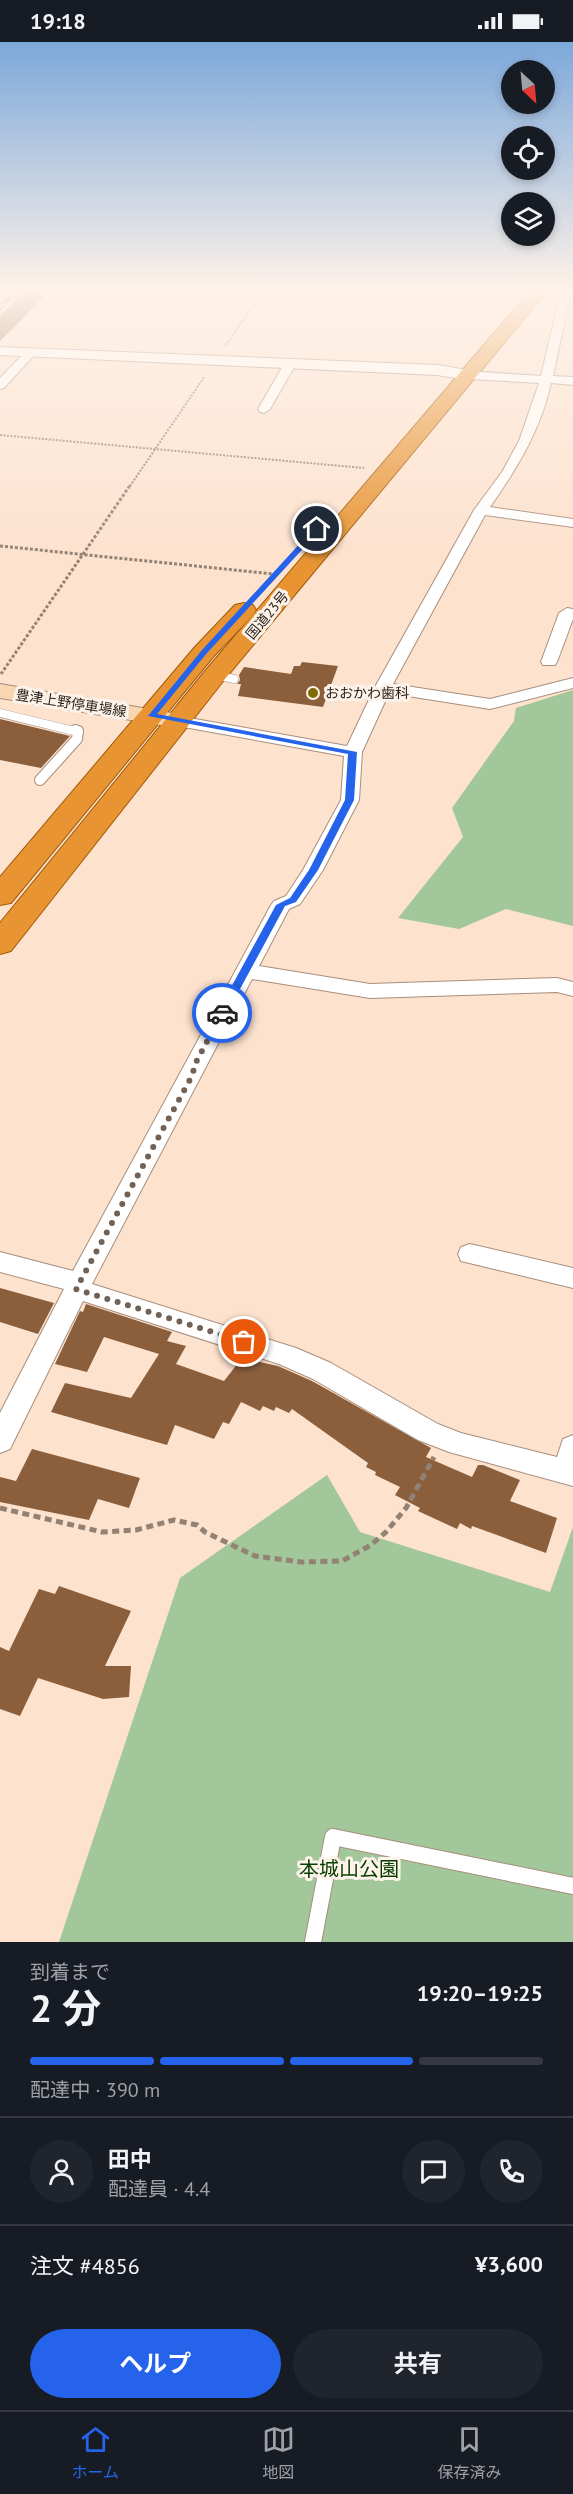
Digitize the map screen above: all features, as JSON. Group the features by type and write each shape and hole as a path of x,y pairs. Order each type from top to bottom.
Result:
{"highway":[{"name":"国道23号","path":"0,896 204,652 278,574 368,469 453,380"},
{"name":"国道23号","path":"0,944 178,721 224,677 417,438 455,380"}],"main road":[{"name":"豊津上野停車場線","path":"0,691 178,721"}],"street":[{"path":"264,409 281,380"},
{"path":"0,1441 78,1286 193,1074 194,1066 281,905 293,900 313,870 350,800 353,752 383,687 482,510 508,473 525,441 543,393 544,380"},
{"path":"554,380 573,381"},
{"path":"482,510 573,523"},
{"path":"549,663 567,613 573,614"},
{"path":"383,687 490,704 573,683"},
{"path":"178,721 353,752"},
{"path":"245,971 370,991 557,985 573,989"},
{"path":"471,1254 573,1278"},
{"path":"0,1262 287,1356 322,1371 428,1432 471,1448 571,1464"}],"lane":[{"path":"0,714 78,731 77,739 40,780"},
{"path":"313,1942 333,1837 573,1887"}],"path":[{"path":"0,676 203,380"},
{"path":"0,435 368,469"},
{"path":"0,546 278,574"},
{"path":"0,1508 102,1532 135,1530 174,1520 197,1525 205,1532 255,1556 301,1562 342,1561 366,1549 386,1532 406,1508 445,1438"}],"green space":[{"path":"573,690 573,926 506,909 459,929 398,918 463,837 452,808 514,721 516,708"},
{"name":"本城山公園","path":"327,1475 360,1532 550,1592 573,1527 573,1942 59,1942 180,1578"}],"building":[{"path":"302,662 338,666 323,707 238,696 241,684 237,684 244,667 291,674 294,666 300,666"},
{"path":"0,719 70,736 41,768 0,760"},
{"path":"0,1288 54,1303 38,1334 0,1322"},
{"path":"86,1304 172,1332 167,1341 186,1346 176,1364 224,1381 242,1358 278,1366 312,1381 431,1448 426,1457 472,1477 478,1465 483,1465 520,1480 510,1501 557,1518 546,1553 472,1526 471,1529 460,1523 457,1529 418,1511 420,1508 395,1495 400,1487 375,1475 376,1472 366,1467 368,1463 292,1409 289,1413 276,1407 274,1411 263,1406 260,1411 241,1402 229,1424 223,1422 214,1439 175,1425 167,1445 51,1412 65,1383 131,1398 159,1354 104,1337 87,1372 55,1364 80,1311 83,1312"},
{"path":"32,1449 140,1478 129,1508 98,1499 89,1520 0,1502 0,1477 16,1481"},
{"path":"59,1586 131,1611 105,1666 131,1666 129,1697 103,1699 38,1678 20,1716 0,1709 0,1647 9,1651 39,1589 55,1594"}],"way so far":[{"path":"222,1013 194,1066 193,1074 76,1289 244,1342"}],"place":[{"name":"おおかわ歯科","path":"313,693"}],"route":[{"path":"222,1013 281,905 293,900 313,870 350,800 353,752 152,716 204,652 317,529"}]}
